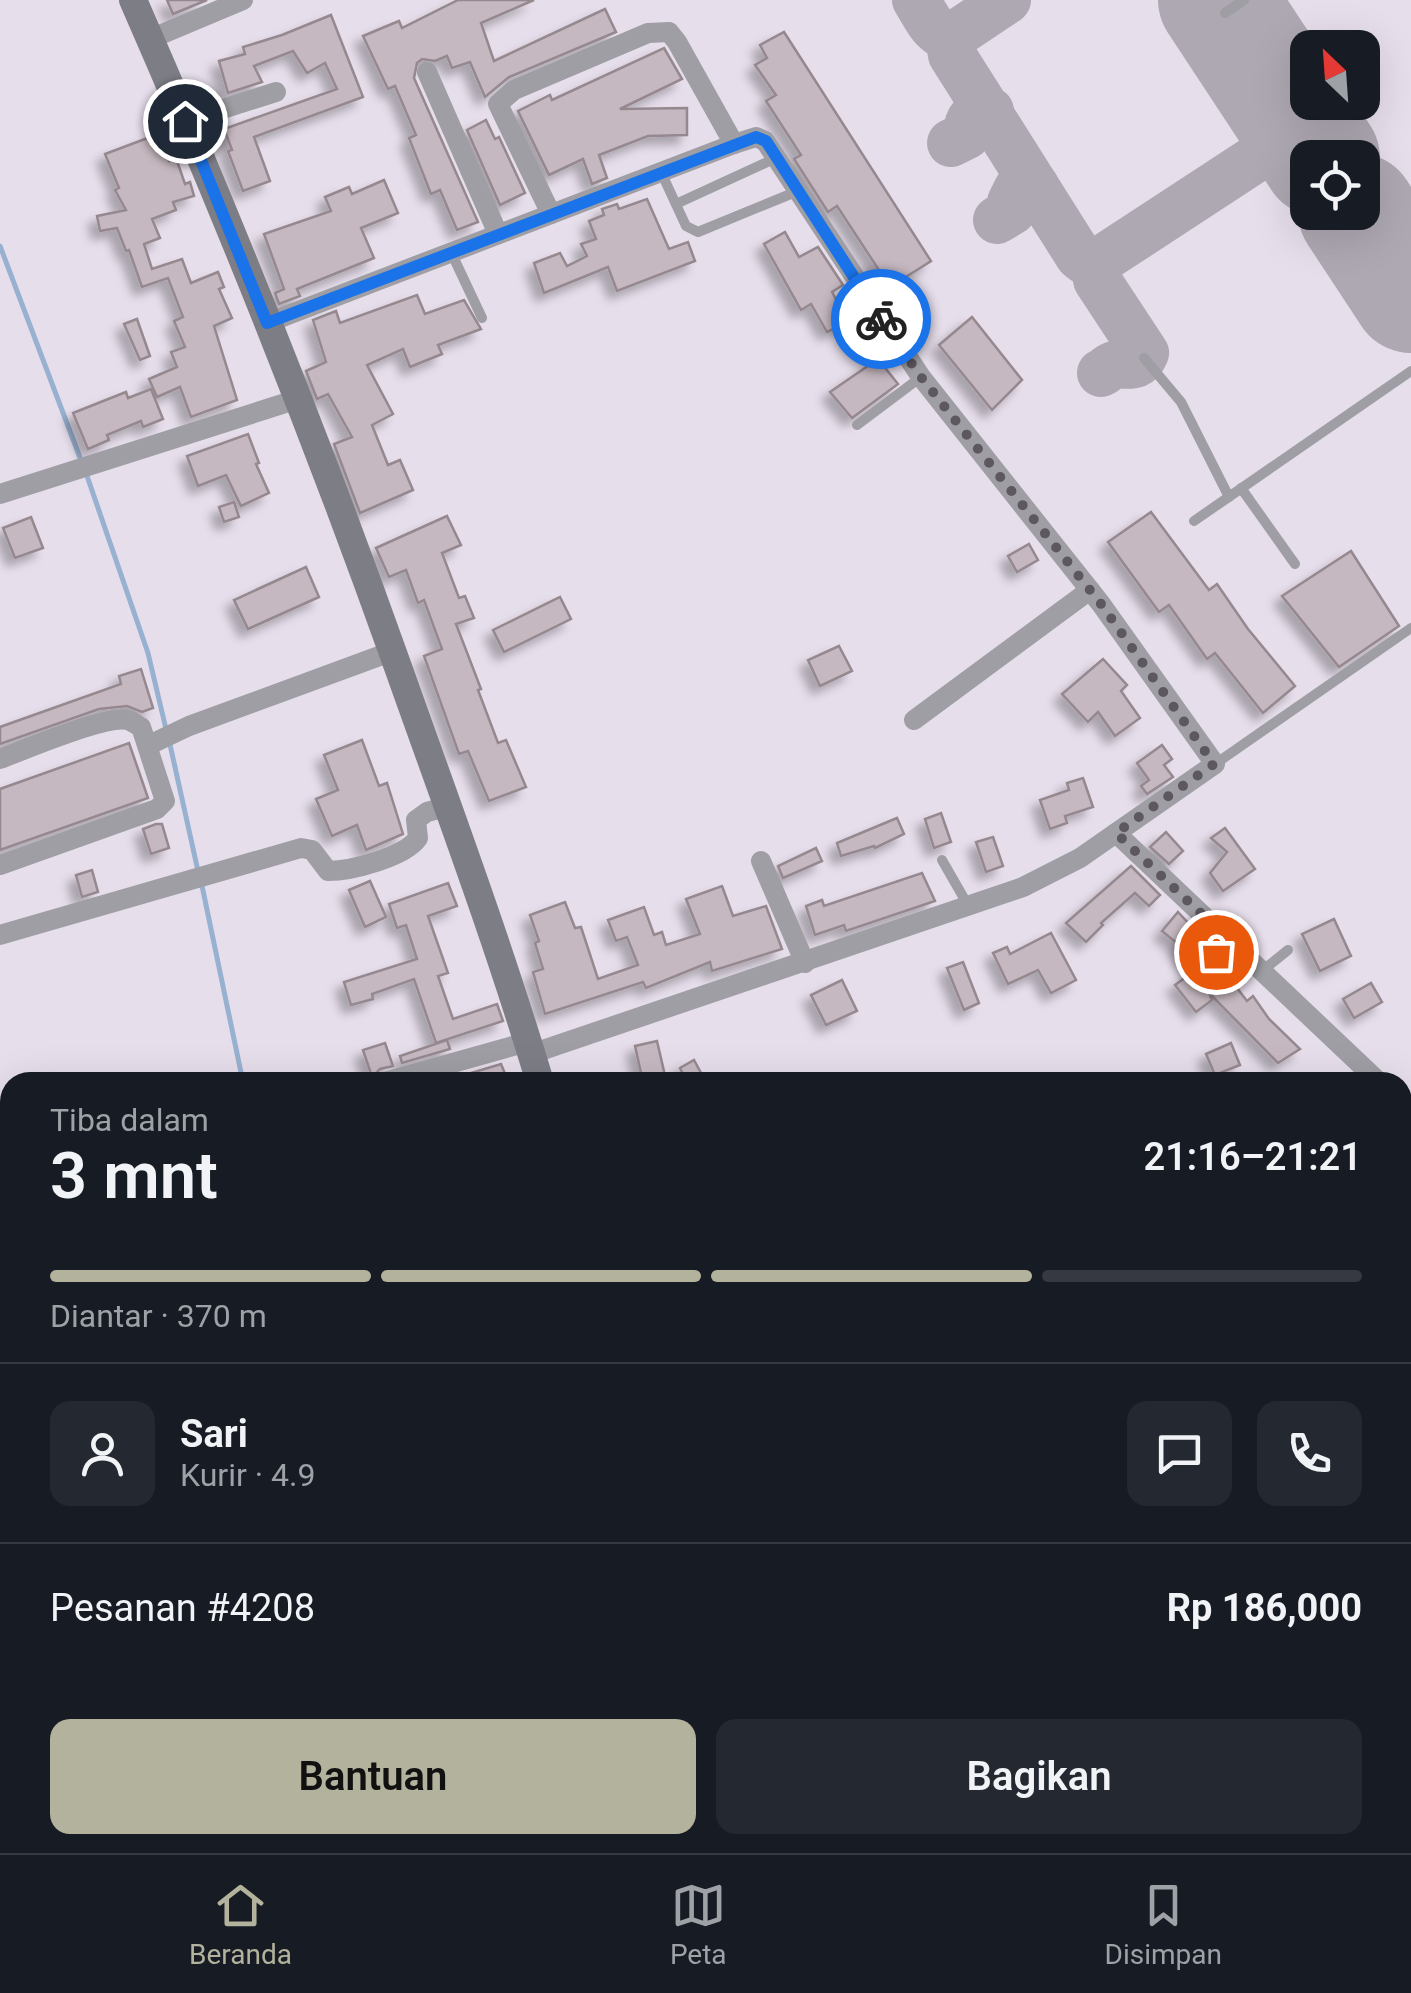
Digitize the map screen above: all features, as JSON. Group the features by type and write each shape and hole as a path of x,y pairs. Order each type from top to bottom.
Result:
{"street":[{"path":"133,0 298,399 449,806 537,1072"},
{"path":"150,39 243,0"},
{"path":"551,214 498,104 514,90 648,33 669,32 677,42 734,144"},
{"path":"427,72 498,234"},
{"path":"185,121 276,92"},
{"path":"267,323 734,144 760,138 921,377 1090,590 1214,764 1050,874 969,908 529,1048 427,1072"},
{"path":"0,494 298,399"},
{"path":"914,720 1090,590"},
{"path":"0,759 113,720 127,720 165,738 189,726 395,657"},
{"path":"0,864 162,806 165,738"},
{"path":"0,935 301,848 312,850 328,871 358,866 410,847 418,838 416,820 427,812 449,806"},
{"path":"1116,833 1369,1072"},
{"path":"761,861 805,963"}],"lane":[{"path":"1225,13 1244,0"},
{"path":"676,204 776,158"},
{"path":"661,172 686,226 698,232 798,192"},
{"path":"451,252 482,318"},
{"path":"1144,358 1181,402 1230,496"},
{"path":"1194,521 1411,371"},
{"path":"857,425 921,377"},
{"path":"1241,488 1295,564"},
{"path":"1214,764 1411,628"},
{"path":"942,860 969,908"},
{"path":"1255,966 1288,950"}],"building":[{"path":"167,0 207,0 173,14"},
{"path":"458,0 534,0 481,23 494,61 605,9 616,32 509,77 485,97 470,62 452,68 447,56 417,63 414,78 478,222 457,230 440,190 431,194 409,138 416,135 395,86 388,89 363,36 399,21 402,28"},
{"path":"331,15 363,97 254,137 270,181 243,191 224,129 337,89 325,63 307,73 293,51 254,66 262,82 228,93 219,61 245,54 243,47"},
{"path":"784,32 931,261 890,287 837,206 828,212 794,159 801,155 766,101 776,95 755,65 767,58 760,45"},
{"path":"664,48 682,79 620,109 687,108 687,135 648,136 599,155 607,178 592,184 583,159 549,175 518,111 550,95 552,100"},
{"path":"486,120 495,139 499,137 525,193 500,205 467,130"},
{"path":"161,133 169,161 176,158 194,196 173,202 176,210 152,219 160,238 144,244 152,269 182,259 191,283 218,272 224,287 219,289 232,318 214,326 237,400 191,417 180,387 157,397 149,379 177,367 171,352 185,347 174,321 183,317 168,278 142,287 117,228 100,231 97,216 126,210 115,190 119,188 105,154"},
{"path":"384,180 398,213 361,228 374,258 297,289 300,296 279,304 275,293 284,289 264,234 331,211 325,197 349,187 352,194"},
{"path":"647,199 669,249 688,242 695,261 617,291 608,267 544,293 534,263 560,253 567,266 587,256 581,244 596,239 589,221 604,215 602,209 617,204 619,209"},
{"path":"785,232 799,257 818,247 843,285 832,292 848,321 827,332 811,304 801,310 764,244"},
{"path":"417,295 425,314 464,300 481,329 438,345 442,354 410,367 403,349 367,365 393,414 372,425 388,465 400,460 413,490 360,513 334,444 352,437 328,394 317,399 306,371 326,362 313,320 336,311 340,323"},
{"path":"972,317 1022,380 992,410 939,345"},
{"path":"137,319 150,356 140,360 124,324"},
{"path":"878,359 898,384 852,418 830,392"},
{"path":"151,389 163,419 143,427 141,421 107,435 109,440 88,449 73,413 126,392 128,398"},
{"path":"248,434 269,493 241,506 226,475 198,486 187,456"},
{"path":"234,502 239,517 224,522 219,507"},
{"path":"1151,512 1209,590 1217,584 1295,686 1263,713 1215,653 1207,659 1169,605 1159,612 1108,542"},
{"path":"447,516 461,545 442,553 459,598 465,596 474,618 456,624 498,743 506,740 526,787 489,801 468,751 459,754 424,656 442,649 424,600 418,603 406,570 389,577 376,548"},
{"path":"31,517 43,548 15,558 3,528"},
{"path":"1029,544 1038,560 1017,572 1008,556"},
{"path":"1351,551 1399,626 1339,667 1282,596"},
{"path":"306,567 319,597 248,629 234,600"},
{"path":"560,597 571,619 504,652 493,630"},
{"path":"839,646 852,671 820,686 808,660"},
{"path":"1103,659 1127,685 1121,691 1140,718 1115,736 1098,712 1088,722 1062,694"},
{"path":"141,669 153,708 142,712 127,706 99,709 0,744 0,727 121,684 119,676"},
{"path":"362,740 379,786 387,783 403,834 366,850 357,825 332,836 316,799 338,790 324,755"},
{"path":"129,743 148,798 0,850 0,789"},
{"path":"1162,745 1172,759 1164,765 1173,777 1147,794 1141,786 1149,780 1137,763"},
{"path":"1083,778 1093,807 1065,816 1067,823 1050,829 1040,800 1069,790 1067,783"},
{"path":"941,813 951,842 934,848 925,819"},
{"path":"897,818 904,834 875,848 841,856 837,843"},
{"path":"162,824 169,848 151,854 143,829"},
{"path":"1225,828 1255,869 1223,891 1210,873 1227,852 1211,838"},
{"path":"1166,832 1183,851 1169,864 1150,847"},
{"path":"993,837 1003,866 986,872 976,842"},
{"path":"816,848 822,861 783,878 778,866"},
{"path":"1131,866 1160,895 1149,906 1135,893 1086,942 1066,923"},
{"path":"92,870 98,892 82,897 76,875"},
{"path":"922,873 935,901 846,931 844,925 815,935 806,906 822,900 824,906"},
{"path":"370,881 386,917 365,927 349,890"},
{"path":"448,883 457,906 428,916 448,973 438,976 453,1019 497,1004 503,1021 436,1043 414,979 351,1005 344,982 417,959 406,925 397,928 389,904"},
{"path":"722,886 733,916 766,906 782,949 712,971 710,962 646,988 643,982 545,1014 533,972 543,969 530,915 565,902 575,928 581,927 598,979 638,965 627,937 616,941 608,920 644,907 654,935 662,932 666,945 700,934 686,899"},
{"path":"1178,912 1206,942 1207,959 1221,977 1231,980 1247,1001 1253,996 1269,1019 1300,1049 1278,1063 1209,993 1212,1000 1196,1012 1175,985 1197,969 1162,931"},
{"path":"1334,919 1351,956 1320,971 1302,934"},
{"path":"1051,933 1076,980 1051,993 1038,970 1008,984 993,953 1007,947 1010,954"},
{"path":"963,962 979,1003 964,1010 947,968"},
{"path":"842,980 857,1011 826,1025 811,995"},
{"path":"1371,983 1382,1002 1354,1018 1343,999"},
{"path":"447,1040 450,1049 402,1063 400,1056"},
{"path":"657,1041 664,1072 641,1072 635,1046"},
{"path":"385,1043 393,1066 370,1072 363,1050"},
{"path":"1231,1043 1240,1065 1214,1072 1206,1054"},
{"path":"694,1060 700,1072 682,1072 680,1068"},
{"path":"501,1064 504,1072 474,1072"}],"waterway":[{"path":"0,246 82,463"},
{"path":"86,473 148,653 166,729"},
{"path":"169,740 198,871"},
{"path":"201,881 241,1072"}],"taxiway":[{"path":"916,0 935,29 953,36 1007,0"},
{"path":"953,36 952,55 1084,260 1099,261 1281,142 1291,120"},
{"path":"951,143 967,135 968,125 976,114 990,111"},
{"path":"997,220 1012,211 1011,202 1018,188 1035,186"},
{"path":"1099,261 1097,280 1145,353 1136,364 1114,365 1101,373"}],"runway":[{"path":"1217,0 1309,140"},
{"path":"1369,230 1411,294"}],"way so far":[{"path":"881,319 921,377 1101,604 1214,764 1116,833 1230,941 1216,952"}],"route":[{"path":"185,121 267,323 756,137 766,141 881,319"}]}
